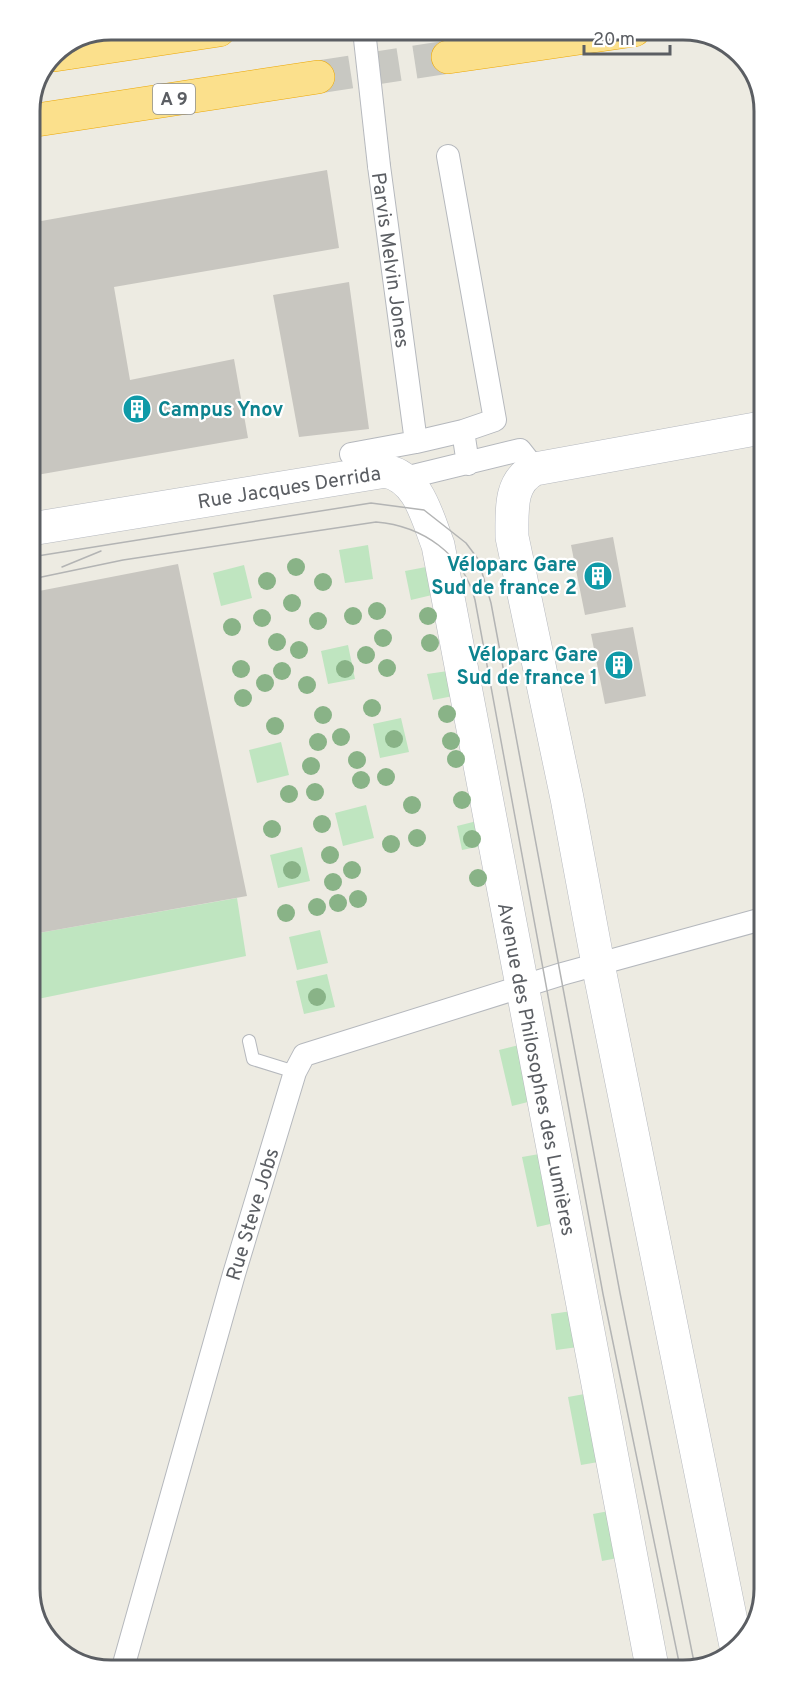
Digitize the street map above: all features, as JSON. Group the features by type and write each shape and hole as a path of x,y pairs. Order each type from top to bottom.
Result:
{"highway":[{"path":"74,52 153,40"},
{"path":"448,57 560,41"},
{"name":"A 9","path":"41,119 318,77"}],"street":[{"name":"Parvis Melvin Jones","path":"365,40 378,166 416,442"},
{"path":"351,454 463,431 495,420 448,156"},
{"path":"734,1638 598,964 567,798 512,537 515,491 523,475 535,469 754,429"},
{"path":"463,431 468,464"},
{"name":"Rue Jacques Derrida","path":"41,527 362,473 386,471 405,478 520,450 535,469"},
{"name":"Avenue des Philosophes des Lumières","path":"405,478 414,490 438,545 651,1660"},
{"name":"Rue Steve Jobs","path":"125,1660 231,1285 295,1072 304,1055 317,1049 441,1014 598,964 754,921"}],"lane":[{"path":"249,1041 253,1059 295,1072"}],"green space":[{"path":"368,545 373,579 345,583 339,550"},
{"path":"244,565 252,598 221,606 213,573"},
{"path":"426,567 432,595 411,600 405,571"},
{"path":"348,645 355,679 328,684 321,651"},
{"path":"448,671 453,696 433,700 427,674"},
{"path":"401,718 409,752 380,758 373,724"},
{"path":"281,742 289,775 257,783 249,750"},
{"path":"366,805 374,838 343,846 335,813"},
{"path":"477,821 482,846 462,850 457,826"},
{"path":"302,847 310,881 278,888 270,855"},
{"path":"237,898 246,956 40,998 40,933"},
{"path":"320,930 328,963 297,970 289,937"},
{"path":"327,974 335,1007 304,1014 296,981"},
{"path":"519,1045 532,1101 512,1106 499,1050"},
{"path":"545,1153 559,1222 537,1227 522,1157"},
{"path":"572,1311 578,1347 556,1350 551,1314"},
{"path":"590,1393 604,1461 581,1465 568,1397"},
{"path":"614,1510 623,1557 602,1561 593,1514"}],"building":[{"path":"327,170 339,248 114,287 130,380 234,359 248,438 41,474 41,221"},
{"path":"349,282 369,429 299,437 273,295"},
{"name":"Véloparc Gare Sud de france 2","path":"613,537 626,607 585,615 571,545"},
{"path":"178,564 247,896 40,933 41,591"},
{"name":"Véloparc Gare Sud de france 1","path":"633,627 646,696 605,704 591,634"}],"tunnel":[{"path":"318,77 448,57"}],"tram line":[{"path":"41,555 371,503 424,510 466,543 478,559 491,603 620,1293 693,1659"},
{"path":"41,577 123,560 376,522 410,529 425,536 439,545 461,569 475,600 603,1294 679,1660"},
{"path":"62,567 101,551"}],"place":[{"name":"Campus Ynov","path":"137,409"},
{"name":"Véloparc Gare Sud de france 2","path":"598,576"},
{"name":"Véloparc Gare Sud de france 1","path":"619,665"}]}
